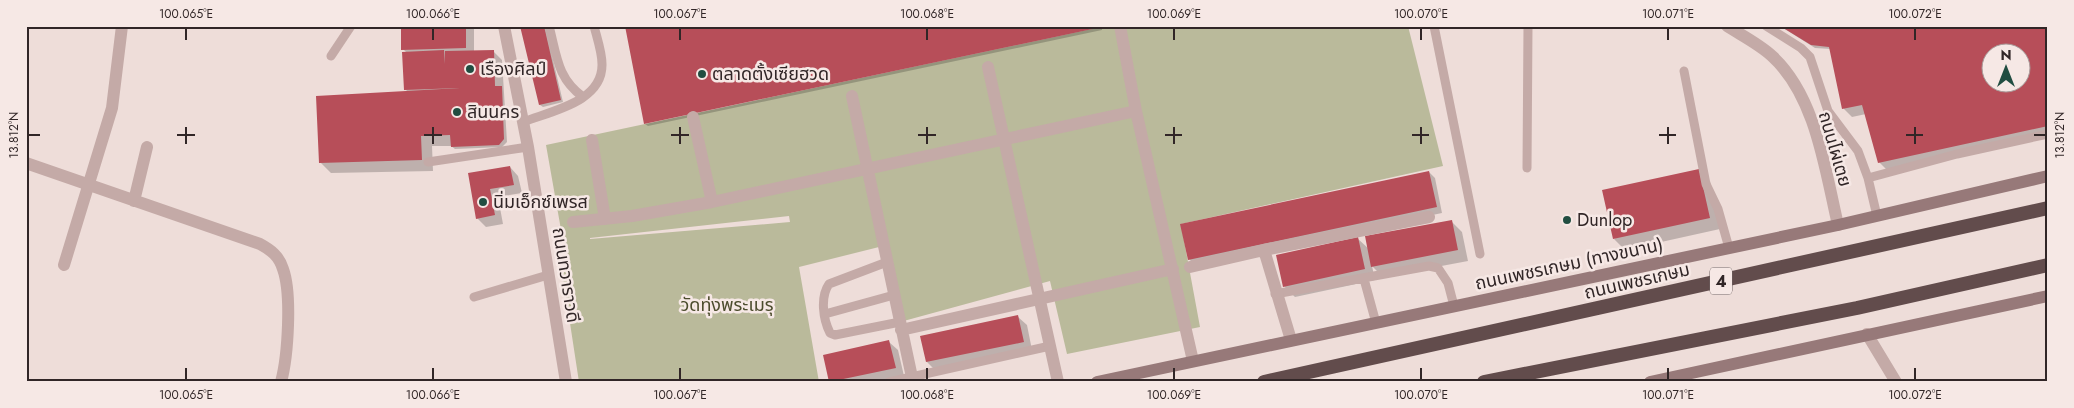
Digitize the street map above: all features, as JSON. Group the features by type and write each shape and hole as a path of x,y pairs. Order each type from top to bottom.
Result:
{"highway":[{"name":"ถนนเพชรเกษม","path":"1264,382 1395,355 2048,208"},
{"path":"1484,382 1857,308 2048,265"}],"main road":[{"name":"ถนนเพชรเกษม (ทางขนาน)","path":"1097,382 1838,225 2048,176"},
{"path":"1650,382 2048,296"}],"street":[{"path":"64,265 112,108 122,26"},
{"name":"ถนนทวาราวดี","path":"504,26 524,122 566,382"},
{"path":"1120,26 1136,110 1174,270 1193,361"},
{"name":"ถนนไผ่เตย","path":"1727,26 1771,55 1796,88 1816,132 1838,225"},
{"path":"988,67 1058,382"},
{"path":"852,96 913,379"},
{"path":"573,222 605,219 712,202 1136,110"},
{"path":"693,117 712,202"},
{"path":"592,140 605,219"},
{"path":"134,202 147,147"},
{"path":"26,163 134,202 260,244 272,250 284,270 289,321 285,368 281,382"},
{"path":"1190,267 1429,217"},
{"path":"1264,250 1291,340"},
{"path":"901,326 1174,270"},
{"path":"1867,334 1896,382"}],"lane":[{"path":"331,56 351,26"},
{"path":"549,26 563,78 569,87 583,97"},
{"path":"524,122 583,97 592,89 601,75 602,62 594,26"},
{"path":"1434,26 1480,254"},
{"path":"1527,168 1528,26"},
{"path":"1766,26 1801,48 1810,57 1828,111 1858,151 1868,178 1876,216"},
{"path":"1684,71 1706,184 1718,209 1729,248"},
{"path":"1868,178 1948,156 2048,134"},
{"path":"428,162 528,147"},
{"path":"887,262 829,284 824,291 823,300 828,328 830,333 835,335 901,326"},
{"path":"1276,294 1429,266 1438,268 1448,283 1454,306"},
{"path":"474,297 548,275"},
{"path":"1364,279 1376,322"},
{"path":"825,314 894,295"},
{"path":"889,382 913,379 1050,346"}],"green space":[{"name":"วัดทุ่งพระเมรุ","path":"1106,26 1408,26 1443,166 1181,224 1200,327 1067,354 1050,281 900,322 883,246 799,267 819,382 579,382 559,251 563,241 546,145","holes":["789,216 790,222 590,239"]}],"building":[{"path":"401,26 466,26 466,48 401,50"},
{"path":"520,26 544,26 561,100 539,105"},
{"name":"ตลาดตั้งเซียฮวด","path":"625,26 1102,26 1102,27 644,124"},
{"path":"1780,26 2048,26 2048,126 1878,163 1862,105 1842,109 1829,47 1811,45"},
{"path":"444,50 445,64 445,51 494,50 495,86 502,86 504,139 499,145 451,147 450,135 421,136 422,160 319,163 316,96 460,88 404,90 402,52"},
{"name":"นิ่มเอ็กซ์เพรส","path":"510,166 514,185 490,189 495,215 476,219 468,173"},
{"path":"1699,169 1710,218 1613,239 1602,190"},
{"path":"1429,171 1437,207 1188,260 1180,224"},
{"path":"1452,220 1458,250 1371,267 1365,236"},
{"path":"1358,237 1365,269 1283,287 1276,255"},
{"path":"1018,315 1024,342 926,362 920,336"},
{"path":"889,340 896,368 829,382 823,355"}],"place":[{"name":"เรืองศิลป์","path":"470,69"},
{"name":"ตลาดตั้งเซียฮวด","path":"702,74"},
{"name":"สินนคร","path":"457,112"},
{"name":"นิ่มเอ็กซ์เพรส","path":"483,202"},
{"name":"Dunlop","path":"1567,220"}]}
